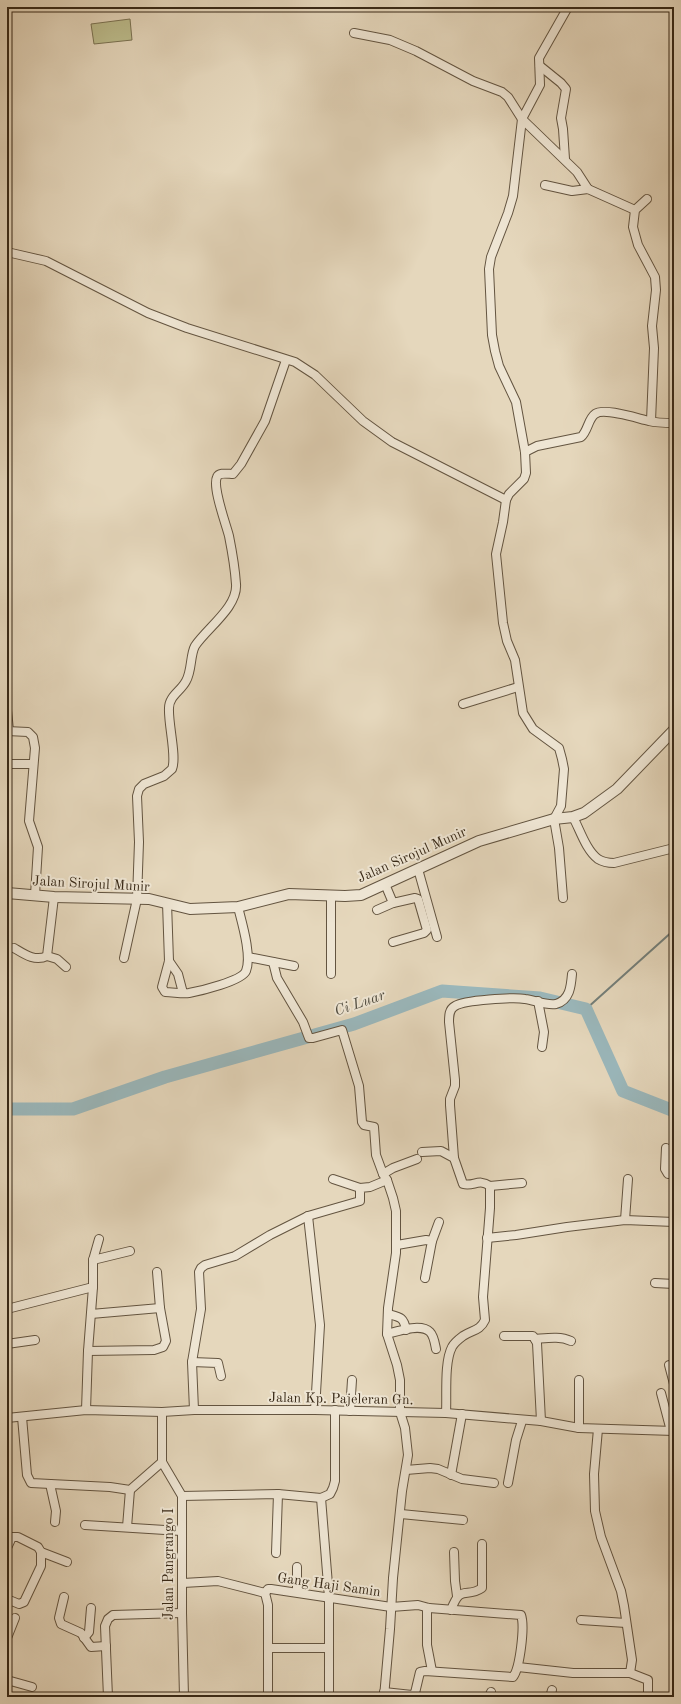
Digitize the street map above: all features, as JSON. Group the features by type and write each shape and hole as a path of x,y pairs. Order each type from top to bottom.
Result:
{"street":[{"path":"563,898 554,820 561,806 564,769 562,759 559,748 556,744 533,729 524,718 515,660 503,623 496,554 506,500 509,494 524,479 526,473 525,452 516,402 499,366 494,351 489,269 491,257 513,196 522,119 540,84 539,58 568,7"},
{"path":"354,33 390,40 416,51 473,81 502,92 508,97 522,119 577,172 588,189"},
{"path":"540,66 562,83 566,89 561,118 565,159"},
{"path":"546,185 572,191 588,189 635,210"},
{"path":"647,199 635,210 633,227 635,238 655,277 656,290 652,326 654,348 651,421"},
{"path":"7,252 46,261 148,313 187,328 295,362 315,375 363,421 392,442 506,500"},
{"path":"124,958 137,899 139,842 137,803 139,789 144,784 164,776 172,768 174,757 169,717 170,701 186,682 191,669 196,646 230,605 236,586 229,536 218,498 217,476 220,474 233,474 241,464 265,421 286,360"},
{"path":"525,452 537,446 581,437 594,415 601,412 620,414 651,421 674,423"},
{"path":"463,704 518,687"},
{"path":"7,710 8,731 28,732 32,735 35,748 29,821 38,847 35,895"},
{"name":"Jalan Sirojul Munir","path":"7,893 54,897 137,899 190,908 238,907 289,894 331,896 361,895 479,840 554,820 573,817 590,810 617,789 674,730"},
{"path":"7,764 33,764"},
{"path":"573,817 590,850 598,859 606,862 614,863 674,848"},
{"path":"418,869 437,937"},
{"path":"385,884 393,903"},
{"path":"331,896 331,974"},
{"path":"47,956 54,897"},
{"path":"377,910 393,903 415,898 418,900 428,930 424,933 393,942"},
{"path":"166,903 169,961 162,989 165,992 183,993 189,993 212,987 241,976 246,970 248,957 238,907"},
{"path":"14,948 34,958 42,958 47,956 57,959 66,967"},
{"path":"248,957 294,966"},
{"path":"169,961 178,974 183,993"},
{"path":"273,962 277,978 303,1022 309,1038 342,1030 360,1086 362,1122 364,1125 374,1127 375,1152 394,1198 396,1211 397,1245 388,1314 387,1334 400,1380 400,1412 405,1428 407,1442 406,1470 402,1491 384,1694 412,1695 415,1693 420,1672 432,1670 511,1677 514,1676 518,1667 573,1673 630,1673 648,1680 648,1697"},
{"path":"522,1183 490,1186 482,1182 463,1184 454,1158 450,1099 455,1086 449,1016 452,1008 459,1004 495,998 524,998 548,1004 559,1002 570,991 572,974"},
{"path":"538,1001 544,1032 542,1047"},
{"path":"666,1148 666,1173 674,1174"},
{"path":"333,1179 360,1188 370,1187 385,1177 393,1168 419,1155 441,1151 454,1158"},
{"path":"625,1220 628,1179"},
{"path":"446,1413 450,1349 453,1344 463,1336 478,1330 485,1320 483,1297 488,1238 490,1186"},
{"path":"194,1410 192,1362 201,1309 199,1272 201,1268 235,1256 270,1235 308,1216 360,1202 360,1188"},
{"path":"308,1216 320,1325 315,1410"},
{"path":"488,1238 625,1220 674,1222"},
{"path":"425,1278 432,1241 439,1222"},
{"path":"86,1410 94,1260 99,1239"},
{"path":"397,1245 426,1240 432,1241"},
{"path":"94,1260 130,1251"},
{"path":"88,1351 161,1348 166,1341 160,1308 157,1272"},
{"path":"655,1283 674,1284"},
{"path":"7,1308 93,1287"},
{"path":"91,1314 160,1308"},
{"path":"388,1314 400,1316 403,1319 406,1330"},
{"path":"387,1334 422,1328 429,1331 432,1335 436,1349"},
{"path":"504,1336 529,1335 533,1336 537,1343 541,1421"},
{"path":"535,1339 554,1337 565,1338 571,1341"},
{"path":"7,1344 35,1340"},
{"path":"192,1362 219,1363 221,1376"},
{"path":"669,1365 674,1384"},
{"path":"350,1411 352,1380"},
{"path":"579,1380 579,1428"},
{"path":"661,1393 672,1431"},
{"name":"Jalan Kp. Pajeleran Gn.","path":"7,1418 86,1410 162,1412 194,1410 335,1410 446,1413 522,1421 541,1421 579,1428 672,1431"},
{"path":"182,1496 278,1494 321,1498 330,1494 335,1481 335,1410"},
{"path":"127,1527 130,1490 162,1462 162,1412"},
{"path":"451,1475 462,1414"},
{"path":"22,1417 28,1479 31,1483 110,1487 130,1490"},
{"path":"508,1483 516,1440 522,1421"},
{"path":"598,1429 594,1474 595,1511 601,1538 621,1591 632,1660 630,1673"},
{"name":"Jalan Pangrango I","path":"162,1462 182,1496 181,1531 184,1697"},
{"path":"406,1470 430,1468 438,1469 462,1478 494,1483"},
{"path":"50,1484 56,1511 55,1522"},
{"path":"276,1553 278,1494"},
{"path":"321,1498 330,1597 329,1697"},
{"path":"400,1514 463,1520"},
{"path":"85,1525 181,1531"},
{"path":"7,1548 12,1536 16,1536 38,1547 41,1552 41,1566 24,1602 19,1604 7,1599"},
{"path":"457,1596 463,1593 477,1591 482,1588 482,1544"},
{"path":"41,1552 67,1562"},
{"path":"451,1610 457,1596 454,1552"},
{"path":"297,1568 297,1592"},
{"path":"183,1583 218,1581 265,1593 268,1605 268,1697 277,1697"},
{"name":"Gang Haji Samin","path":"265,1593 268,1589 271,1589 391,1607 418,1605 429,1608 521,1615 522,1623 518,1667"},
{"path":"64,1597 59,1618 60,1622 64,1626 80,1633 91,1647 106,1646"},
{"path":"84,1638 89,1632 91,1608"},
{"path":"429,1608 427,1611 427,1645 432,1670"},
{"path":"108,1697 106,1626 108,1619 113,1615 182,1613"},
{"path":"7,1638 15,1618"},
{"path":"580,1620 626,1622"},
{"path":"268,1648 329,1648"},
{"path":"7,1680 20,1682 32,1687"}],"green space":[{"path":"130,19 132,40 94,44 91,24"}],"waterway":[{"path":"586,1009 674,930"},
{"name":"Ci Luar","path":"7,1109 73,1109 165,1077 354,1024 442,991 540,998 586,1009 623,1091 674,1111"}]}
